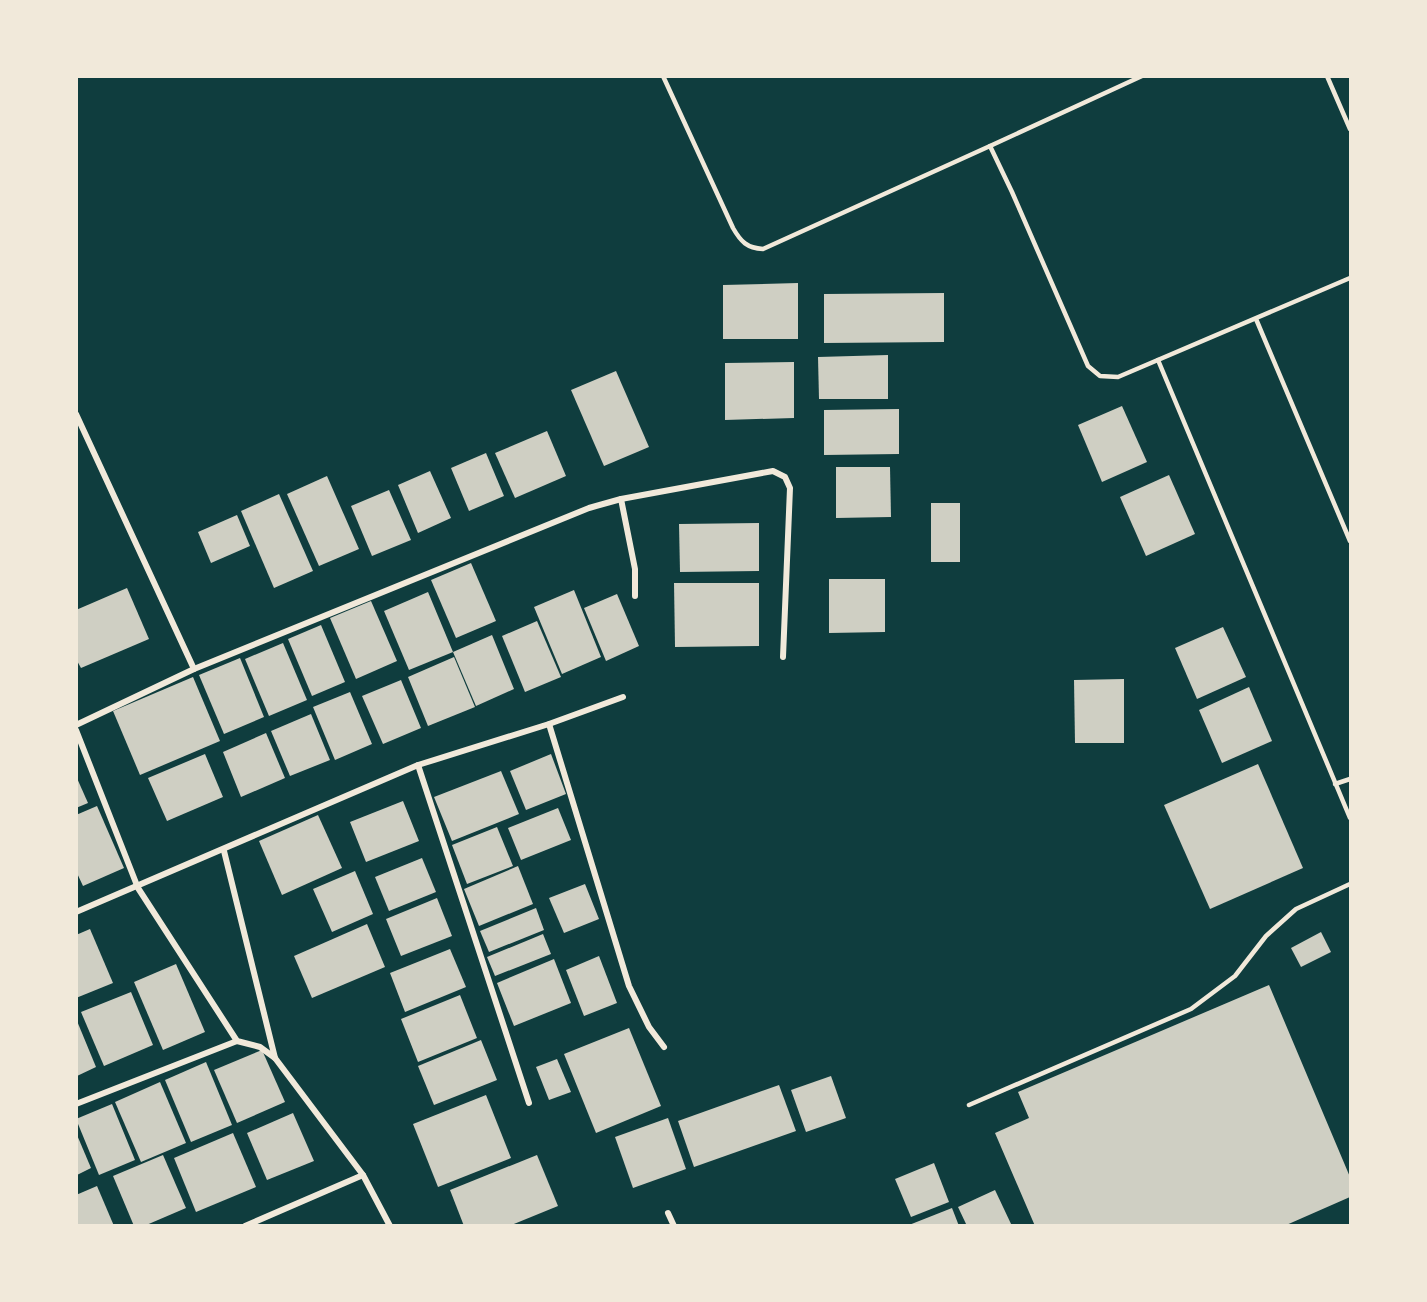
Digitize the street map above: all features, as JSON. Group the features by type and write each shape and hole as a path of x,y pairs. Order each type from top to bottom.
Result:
{"street":[{"path":"76,414 194,669"},
{"path":"76,725 194,669 589,508 621,499 773,471 785,477 790,488 783,657"},
{"path":"621,499 635,569 635,596"},
{"path":"76,912 138,888 418,765 549,724 623,697"},
{"path":"549,724 629,986 649,1027 664,1047"},
{"path":"76,730 138,888 237,1041"},
{"path":"418,765 529,1103"},
{"path":"224,850 275,1058"},
{"path":"76,1104 237,1041 260,1047 275,1058 363,1175 390,1226"},
{"path":"245,1226 363,1175"},
{"path":"668,1213 674,1226"}],"lane":[{"path":"663,76 739,239 749,248 763,249 1142,76"},
{"path":"1327,76 1350,129"},
{"path":"990,146 1017,202 1088,366 1100,375 1118,377 1350,278"},
{"path":"1256,319 1350,541"},
{"path":"1158,360 1350,818"},
{"path":"1335,784 1350,779"},
{"path":"969,1105 1191,1009 1235,976 1266,936 1296,909 1350,884"}],"building":[{"path":"798,283 798,339 723,339 723,285"},
{"path":"944,293 944,342 824,343 824,294"},
{"path":"888,355 888,399 819,399 818,357"},
{"path":"794,362 794,418 725,420 725,363"},
{"path":"616,371 649,447 604,466 571,390"},
{"path":"1122,406 1147,462 1102,482 1078,425"},
{"path":"899,409 899,454 824,455 824,410"},
{"path":"547,431 566,476 515,498 495,453"},
{"path":"486,453 504,496 469,511 451,468"},
{"path":"836,467 890,467 891,517 836,518"},
{"path":"430,471 451,518 418,533 398,485"},
{"path":"1169,475 1195,534 1146,556 1120,497"},
{"path":"327,476 359,549 319,566 287,494"},
{"path":"389,490 411,540 372,556 351,506"},
{"path":"279,494 313,571 274,588 241,511"},
{"path":"931,503 960,503 960,562 931,562"},
{"path":"237,515 250,546 211,563 198,532"},
{"path":"759,523 759,571 680,572 679,524"},
{"path":"471,563 496,621 456,638 431,580"},
{"path":"829,579 885,579 885,632 829,633"},
{"path":"674,583 759,583 759,646 675,647"},
{"path":"127,588 149,639 81,668 76,659 76,610"},
{"path":"574,590 601,657 562,674 534,607"},
{"path":"428,592 453,652 409,670 384,611"},
{"path":"617,594 639,646 606,661 584,608"},
{"path":"371,601 397,661 356,679 330,618"},
{"path":"537,621 561,677 525,692 502,636"},
{"path":"321,625 345,682 312,696 288,639"},
{"path":"1223,627 1246,677 1197,699 1175,648"},
{"path":"492,635 514,689 476,706 453,652"},
{"path":"283,643 307,700 269,716 245,659"},
{"path":"454,657 475,707 428,726 408,677"},
{"path":"240,658 264,717 224,734 199,675"},
{"path":"193,677 220,741 140,775 113,711"},
{"path":"1124,679 1124,743 1075,743 1074,680"},
{"path":"401,680 421,728 383,744 362,696"},
{"path":"1249,687 1272,741 1222,763 1199,710"},
{"path":"350,692 372,744 335,760 313,707"},
{"path":"311,714 330,760 290,776 271,731"},
{"path":"266,733 285,778 241,797 223,752"},
{"path":"205,754 223,797 167,821 148,778"},
{"path":"551,754 566,794 526,810 510,771"},
{"path":"1258,764 1303,868 1210,909 1164,805"},
{"path":"501,771 519,814 452,841 434,797"},
{"path":"76,776 88,803 76,808"},
{"path":"403,801 419,841 366,862 350,822"},
{"path":"97,806 124,868 83,886 76,871 76,815"},
{"path":"558,808 571,840 521,860 508,828"},
{"path":"318,815 342,868 282,895 259,841"},
{"path":"497,827 513,866 467,884 452,845"},
{"path":"422,858 436,892 389,911 375,877"},
{"path":"518,866 533,904 479,926 464,889"},
{"path":"355,871 373,914 332,932 313,889"},
{"path":"585,884 599,919 564,933 549,898"},
{"path":"437,898 452,936 401,956 386,919"},
{"path":"536,908 544,930 489,952 480,931"},
{"path":"367,924 385,967 312,998 294,956"},
{"path":"90,929 113,983 76,998 76,935"},
{"path":"1321,932 1331,952 1301,967 1291,948"},
{"path":"543,934 551,954 495,976 487,957"},
{"path":"450,949 466,987 405,1012 390,973"},
{"path":"599,956 617,1003 584,1016 566,970"},
{"path":"554,959 571,1003 514,1026 497,983"},
{"path":"176,964 205,1032 163,1050 134,982"},
{"path":"1269,985 1350,1177 1350,1197 1284,1226 1035,1226 995,1133 1029,1118 1018,1092"},
{"path":"131,992 153,1045 104,1066 81,1012"},
{"path":"460,995 477,1038 418,1062 401,1019"},
{"path":"77,1021 96,1067 77,1076"},
{"path":"629,1028 661,1106 596,1133 564,1054"},
{"path":"481,1040 497,1080 434,1105 418,1066"},
{"path":"262,1050 285,1102 237,1123 214,1070"},
{"path":"557,1059 571,1092 549,1100 536,1067"},
{"path":"206,1062 232,1125 191,1142 165,1080"},
{"path":"831,1076 846,1118 806,1132 791,1090"},
{"path":"160,1082 186,1143 141,1162 115,1102"},
{"path":"779,1085 796,1131 694,1167 678,1121"},
{"path":"486,1095 511,1158 438,1187 413,1124"},
{"path":"112,1104 135,1160 99,1175 76,1119"},
{"path":"293,1113 314,1161 267,1180 247,1133"},
{"path":"668,1118 686,1169 633,1188 615,1137"},
{"path":"233,1133 256,1187 196,1212 174,1158"},
{"path":"77,1135 91,1168 77,1175"},
{"path":"163,1155 186,1208 144,1226 134,1226 113,1176"},
{"path":"537,1155 558,1206 509,1226 464,1226 450,1190"},
{"path":"934,1163 949,1202 911,1217 895,1179"},
{"path":"97,1186 114,1226 76,1226 76,1195"},
{"path":"995,1190 1012,1226 967,1226 958,1207"},
{"path":"952,1208 959,1226 909,1226 909,1225"}]}
